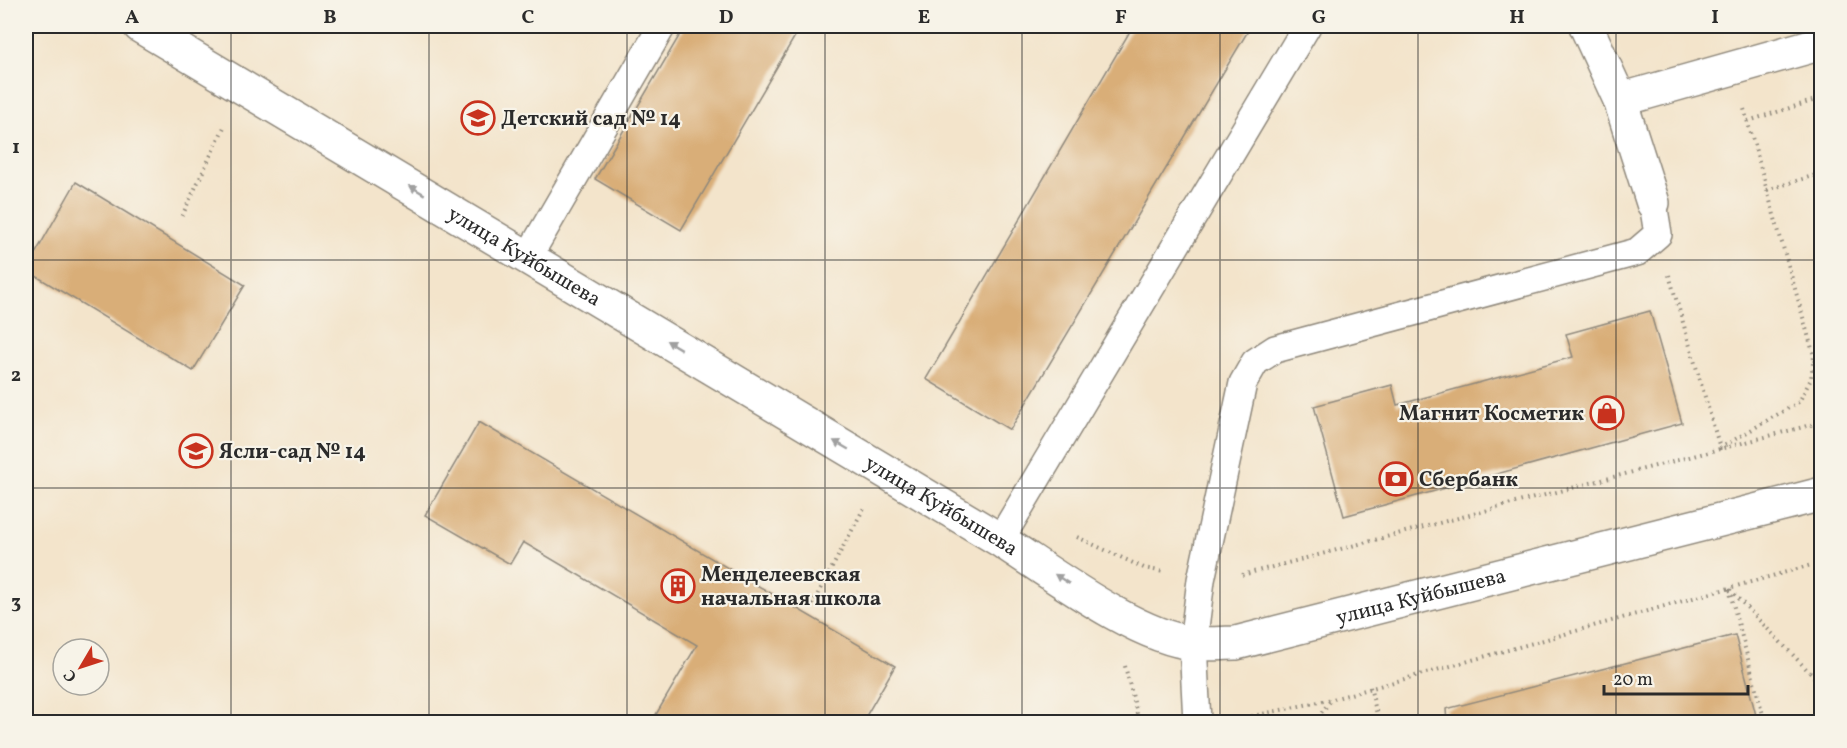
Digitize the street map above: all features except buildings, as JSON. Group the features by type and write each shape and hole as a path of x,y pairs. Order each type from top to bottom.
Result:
{"street":[{"name":"улица Куйбышева","path":"140,26 1000,540 1111,611 1149,630 1193,643 1236,643 1821,494"},
{"path":"1586,26 1620,100 1655,219"},
{"path":"1620,100 1821,44"}],"lane":[{"path":"528,257 662,26"},
{"path":"1000,540 1307,26"},
{"path":"1197,723 1193,643 1201,580 1244,383 1256,363 1275,349 1637,252 1655,219"}],"path":[{"path":"1733,67 1821,384"},
{"path":"182,216 243,87"},
{"path":"1748,121 1821,98"},
{"path":"1767,190 1821,173"},
{"path":"1655,219 1720,448"},
{"path":"1720,448 1799,402 1811,379 1814,356"},
{"path":"1814,356 1821,365"},
{"path":"1018,511 1144,568 1201,580 1226,580 1821,422"},
{"path":"812,605 885,471"},
{"path":"1233,720 1333,699 1821,562"},
{"path":"1729,589 1821,685"},
{"path":"1729,589 1765,723"},
{"path":"1370,687 1379,723"},
{"path":"1314,723 1333,699"},
{"path":"1811,723 1821,719"}],"place":[{"name":"Детский сад № 14","path":"478,118"},
{"name":"Магнит Косметик","path":"1607,413"},
{"name":"Ясли-сад № 14","path":"196,451"},
{"name":"Сбербанк","path":"1396,479"},
{"name":"Менделеевская начальная школа","path":"678,586"}]}
